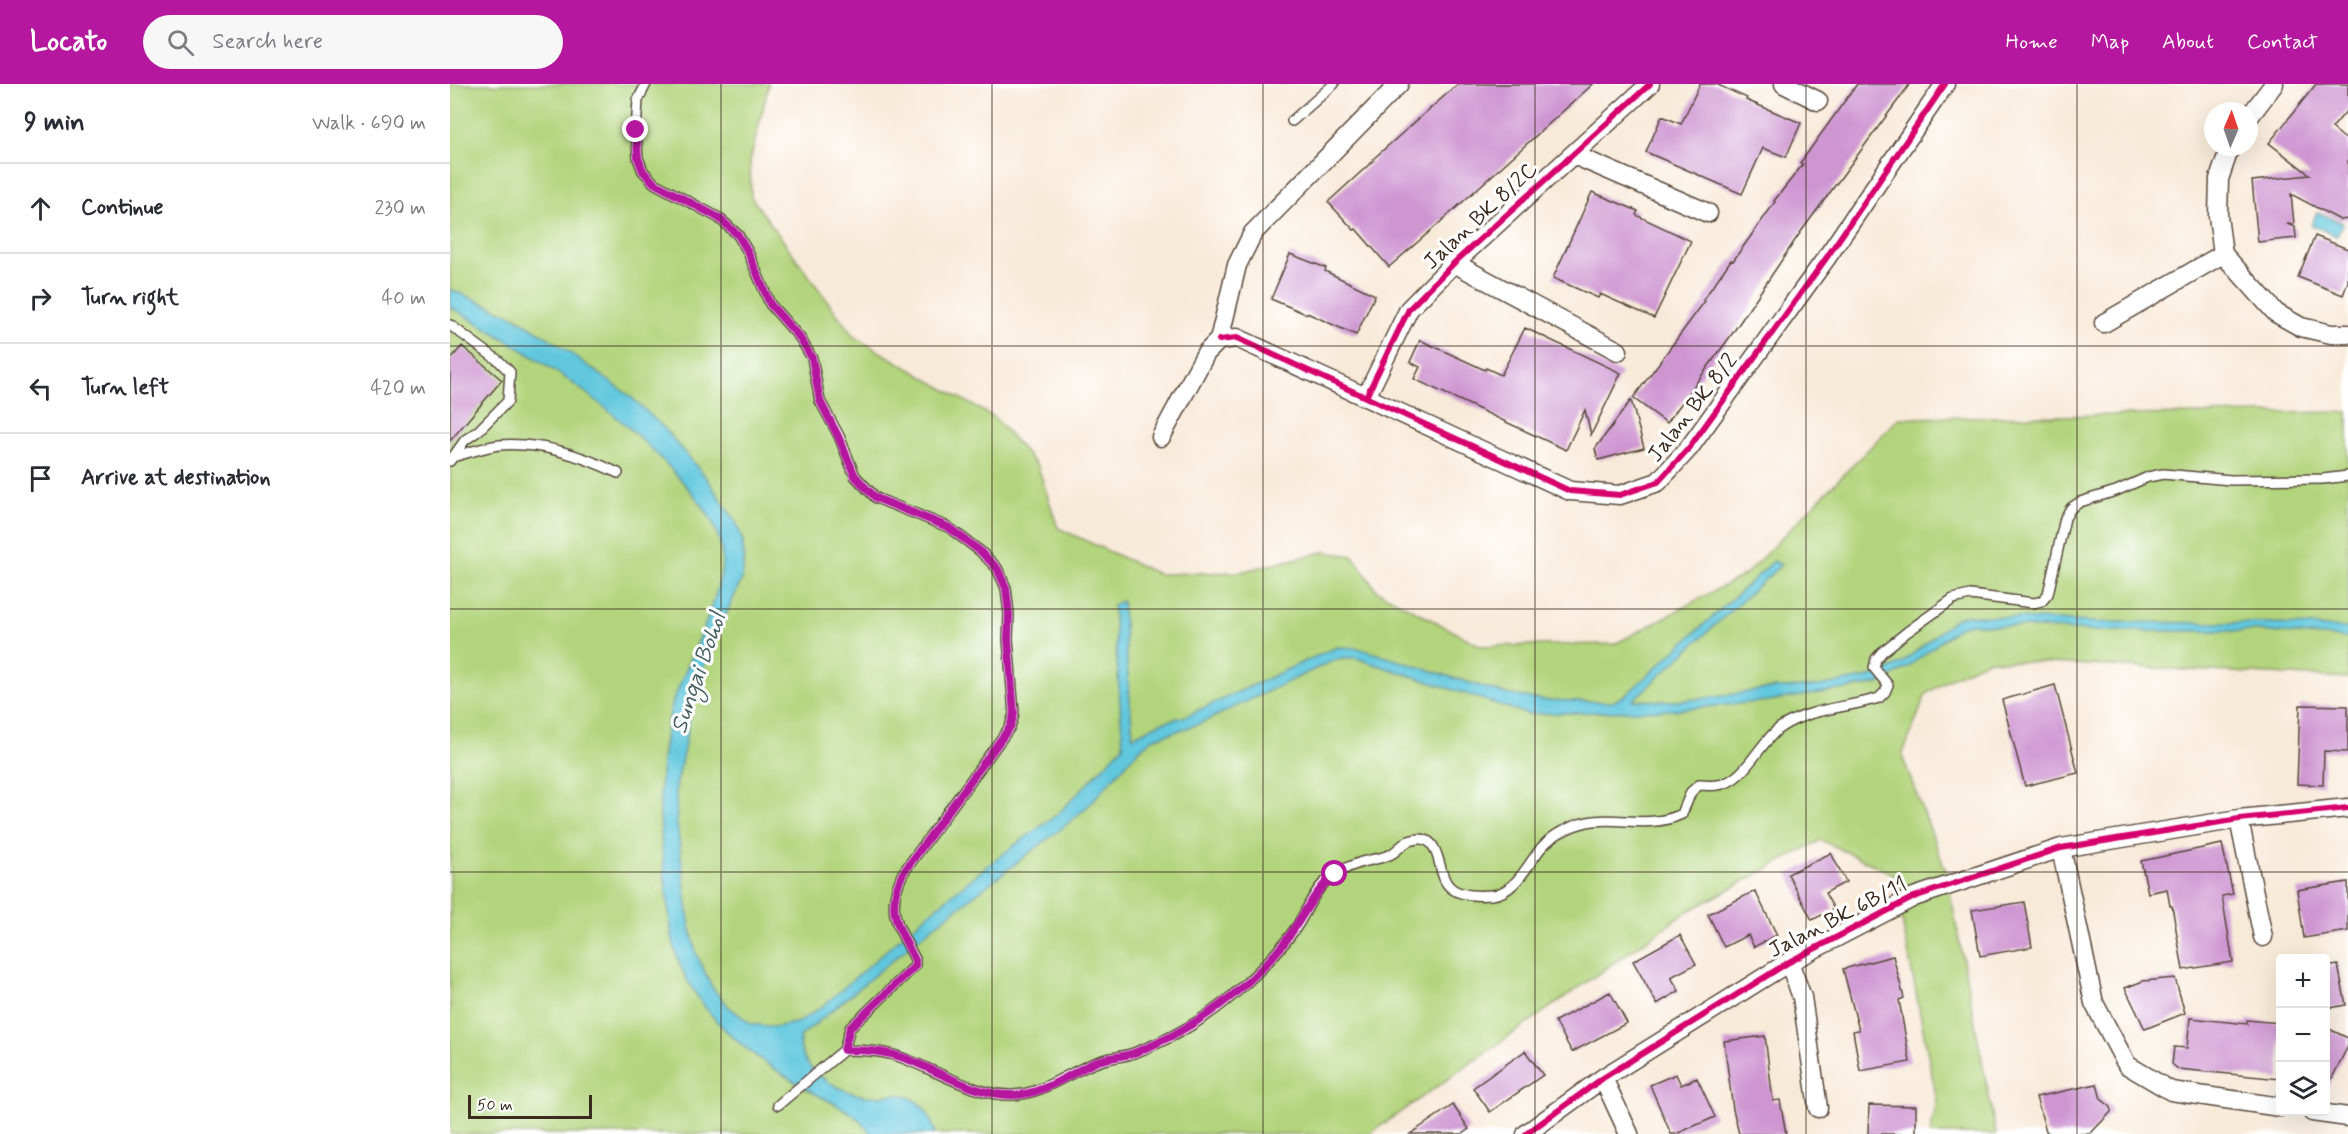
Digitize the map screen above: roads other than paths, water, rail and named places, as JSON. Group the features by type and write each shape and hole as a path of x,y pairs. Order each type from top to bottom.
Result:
{"street":[{"path":"1161,438 1206,353 1219,340 1237,265 1253,233 1399,84"},
{"name":"Jalan BK 8/2C","path":"1366,397 1409,309 1454,263 1650,84"},
{"path":"1784,84 1818,101"},
{"name":"Jalan BK 8/2","path":"1219,340 1237,338 1570,491 1620,495 1658,482 1703,429 1827,257 1945,84"},
{"path":"2258,105 2274,84"},
{"path":"1574,155 1708,213"},
{"path":"2227,156 2219,179 2218,216 2223,254 2276,312 2301,327 2331,334 2348,334"},
{"path":"2104,323 2223,254"},
{"path":"1454,263 1618,351"},
{"name":"Jalan BK 6B/11","path":"1526,1134 1603,1078 1789,962 1914,897 2061,848 2239,819 2348,808"},
{"path":"2239,819 2263,937"},
{"path":"2061,848 2094,1003 2127,1065 2170,1091 2276,1106"},
{"path":"1789,962 1802,996 1818,1108"},
{"path":"1603,1078 1629,1134"},
{"path":"2330,1114 2348,1117"}],"lane":[{"path":"646,84 638,100 636,130 638,158 643,171 654,183 719,218 738,235 748,252 770,304 800,338 812,358 820,401 855,476 876,498 948,527 980,551 997,568 1006,588 1014,714 1010,727 903,873 893,900 893,912 915,960 915,966 850,1028 844,1050 778,1105"},
{"path":"1292,121 1334,84"},
{"path":"450,325 499,361 510,372 508,401 478,431 465,440 452,459"},
{"path":"452,459 497,446 538,445 595,462 618,472"},
{"path":"844,1050 884,1052 907,1059 969,1086 1007,1095 1040,1090 1099,1061 1133,1053 1149,1046 1211,1012 1234,994 1278,950 1296,928 1323,884 1335,874 1358,863 1393,853 1401,844 1412,840 1422,840 1433,845 1446,884 1455,891 1494,895 1515,882 1542,846 1566,829 1599,819 1645,823 1672,819 1682,814 1691,792 1699,785 1728,783 1738,776 1768,738 1782,726 1806,715 1878,698 1885,692 1888,685 1874,668 1876,659 1907,632 1953,599 1970,596 2034,603 2042,601 2048,594 2065,518 2071,508 2080,502 2116,491 2148,477 2163,474 2232,480 2323,479 2348,476"}],"water":[{"path":"2317,212 2343,223 2337,236 2311,225"},
{"name":"Sungai Bohol","path":"450,289 515,317 555,342 630,396 664,428 708,480 737,524 743,542 742,579 707,657 694,698 676,788 677,824 689,920 696,953 712,987 728,1006 751,1024 776,1027 799,1022 824,1005 922,919 992,862 1059,813 1123,746 1113,605 1122,601 1133,737 1160,723 1186,716 1338,647 1358,648 1506,694 1543,700 1613,702 1628,693 1774,561 1781,565 1633,700 1675,701 1716,697 1765,689 1819,686 1875,676 1902,663 1956,618 1967,615 2092,622 2258,623 2348,628 2348,638 2257,631 2091,631 1970,624 1959,627 1907,668 1879,684 1768,701 1674,710 1527,714 1356,658 1342,658 1330,662 1199,724 1152,739 1136,753 1088,806 1066,825 929,930 801,1036 801,1048 805,1058 821,1077 856,1094 909,1097 924,1108 936,1134 871,1134 851,1113 791,1080 733,1038 702,1003 678,960 671,928 662,855 661,774 673,701 711,609 721,572 722,556 713,523 701,504 654,451 572,383 513,344 450,307"}]}
